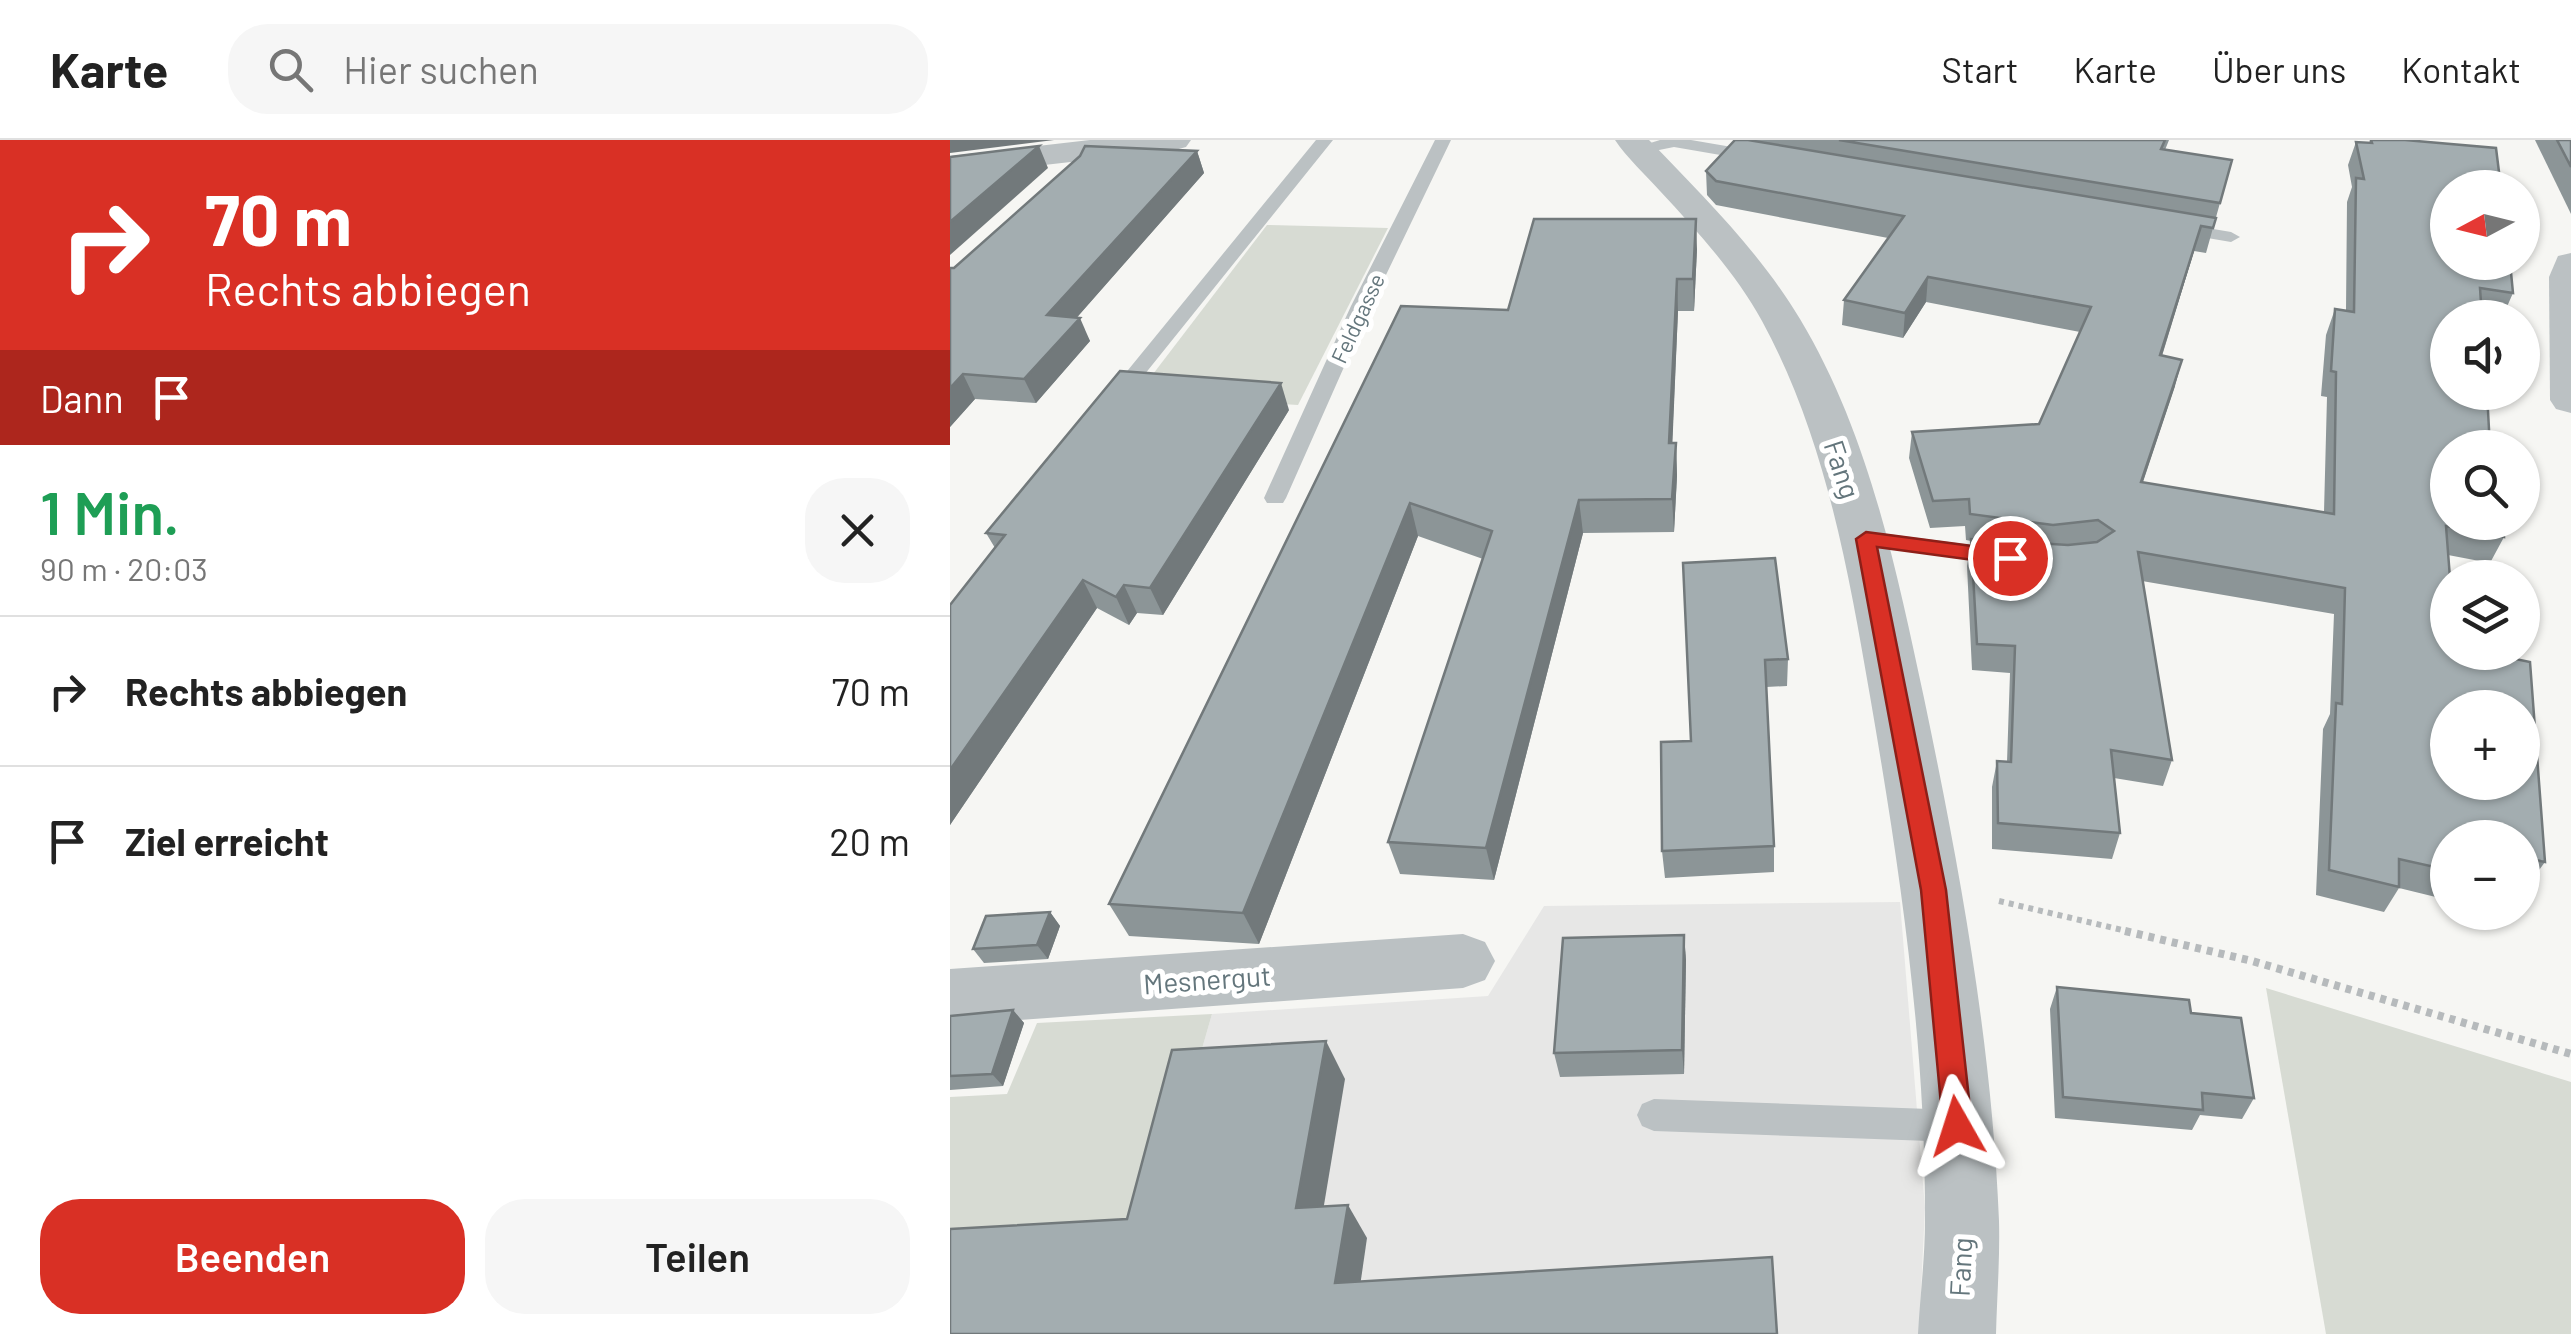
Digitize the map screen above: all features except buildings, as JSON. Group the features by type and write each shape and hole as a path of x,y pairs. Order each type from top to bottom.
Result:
{"street":[{"path":"950,166 1080,154 1175,140"},
{"name":"Fang","path":"1635,145 1742,260 1781,319 1820,402 1866,539 1934,890 1957,1126 1962,1222 1956,1334"},
{"path":"1047,193 1074,168 1080,154"},
{"path":"2571,264 2571,400"},
{"name":"Mesnergut","path":"950,997 1463,961"}],"lane":[{"path":"1104,412 1325,140"},
{"name":"Feldgasse","path":"1274,498 1361,306 1443,140"},
{"path":"1635,145 1674,142 1790,162"},
{"path":"2154,224 2231,237"},
{"path":"1866,539 2028,560"},
{"path":"1654,1115 1957,1126"}],"path":[{"path":"1934,890 1972,894 2252,960 2571,1054"}],"shaded area":[{"path":"1267,225 1388,228 1298,405 1137,395"},
{"path":"1900,902 1925,1208 1919,1334 950,1334 1148,1236 1212,1014 1488,996 1544,906"},
{"path":"2266,988 2571,1082 2571,1334 2326,1334"},
{"path":"1212,1014 1148,1237 950,1256 950,1097 1007,1094 1037,1023"}],"route":[{"path":"1957,1126 1934,890 1866,539 2010,558"}]}
